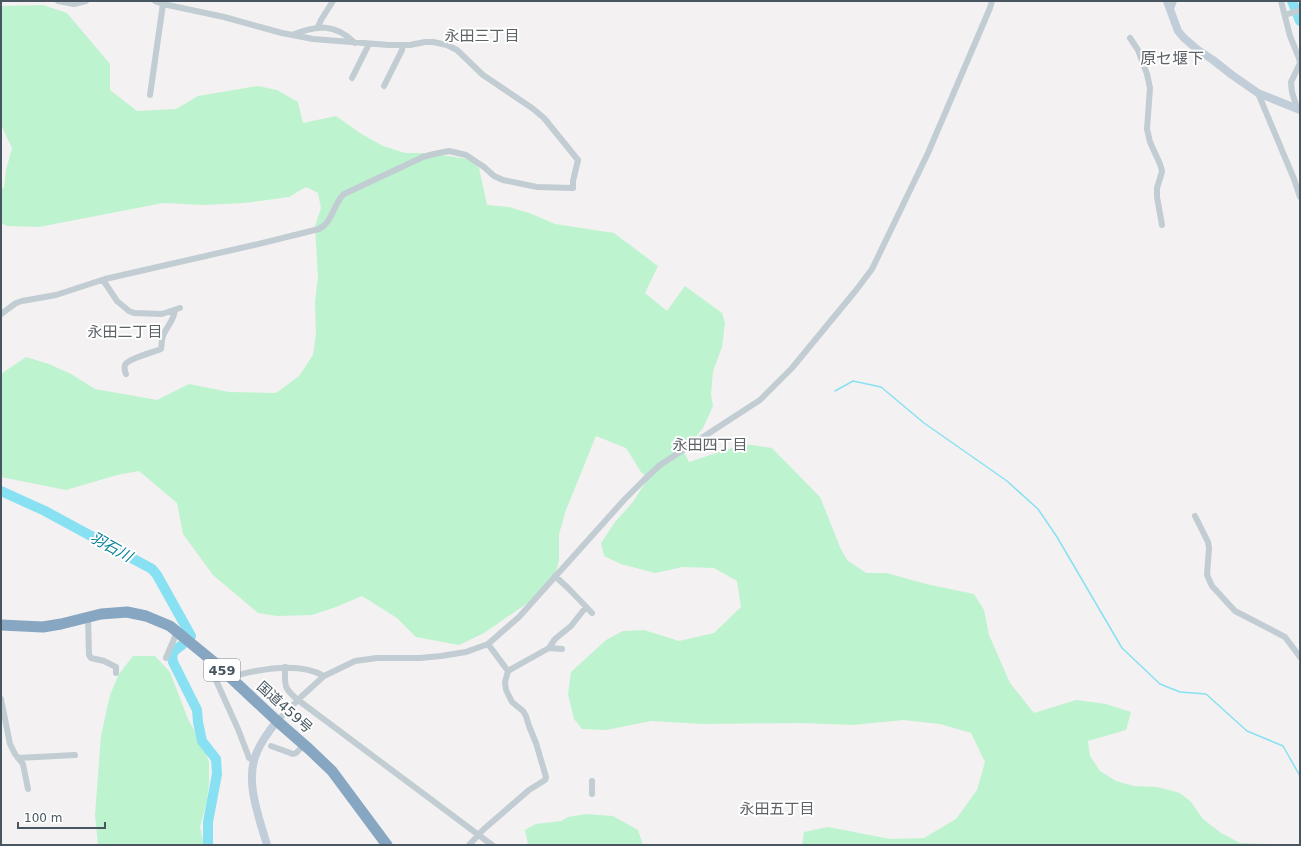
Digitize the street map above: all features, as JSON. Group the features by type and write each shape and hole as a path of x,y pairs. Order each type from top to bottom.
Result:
{"highway":[{"name":"国道459号","path":"1,625 43,627 101,614 127,612 146,616 170,626 221,669 332,771 387,845"}],"street":[{"path":"58,1 74,4 86,1"},
{"path":"1,314 22,300 56,295 103,280 319,229 326,224 340,198 344,194 418,160 442,152 457,152 466,155 494,176 503,180 537,187 573,188 573,181 578,160 544,118 532,108 482,75 457,50 447,45 433,42 403,45 369,44 313,39 155,1"},
{"path":"318,27 333,1"},
{"path":"267,845 254,798 252,769 256,753 264,737 277,721 324,676 355,661 388,657 420,658 441,656 466,652 488,644 519,617 624,500 655,470 760,400 792,368 872,269 928,153 992,1"},
{"path":"1167,1 1178,31 1198,50 1258,93 1298,109"},
{"path":"1170,11 1174,1"},
{"path":"1281,1 1290,36 1300,63 1291,82 1292,92 1298,109"},
{"path":"150,95 163,4"},
{"path":"1285,15 1300,10"},
{"path":"292,35 303,30 318,27 334,29 348,36 355,43"},
{"path":"1130,38 1141,57 1150,88 1147,129 1150,142 1162,171 1157,188 1157,197 1162,225"},
{"path":"352,78 369,44"},
{"path":"384,86 403,45"},
{"path":"1258,93 1300,196"},
{"path":"103,280 117,301 129,311 162,314 177,309 162,338 161,349 126,363 126,374"},
{"path":"1195,516 1208,542 1207,575 1212,586 1235,611 1285,637 1300,657"},
{"path":"555,576 570,589 592,613"},
{"path":"508,671 549,648 555,639 571,626 586,606"},
{"path":"88,617 89,655 91,658 104,661 116,667 116,673"},
{"path":"166,658 177,632"},
{"path":"469,845 478,834 529,790 545,780 546,777 526,716 523,711 512,702 506,690 508,671 488,644"},
{"path":"549,648 562,649"},
{"path":"232,679 237,675 276,667 318,672 324,676"},
{"path":"285,667 285,684 287,689 298,700 492,845"},
{"path":"221,669 215,678 218,688 238,729 249,758 254,760"},
{"path":"1,699 10,744 15,754 23,764 28,789"},
{"path":"271,746 293,754 304,745"},
{"path":"18,758 75,756"},
{"path":"592,781 592,794"}],"green space":[{"path":"43,5 67,13 110,64 110,90 137,111 176,109 198,96 258,86 277,90 298,102 303,123 336,116 360,133 383,146 405,153 427,153 469,159 479,168 487,205 509,207 532,214 555,224 614,233 658,266 645,293 667,311 685,286 722,313 725,323 722,347 713,371 711,394 713,406 703,428 684,452 689,462 744,444 772,448 820,497 840,547 847,560 866,573 887,573 926,584 974,594 984,610 989,635 1010,683 1034,713 1076,700 1106,704 1131,712 1126,730 1088,741 1090,756 1100,771 1116,781 1134,786 1157,787 1180,793 1191,802 1203,819 1221,833 1240,843 1294,845 802,845 804,832 828,827 890,839 924,838 956,819 977,790 985,762 971,733 940,724 903,720 853,725 799,723 703,724 651,721 606,730 582,729 574,719 568,694 571,672 606,640 623,631 644,630 679,641 714,633 741,607 737,581 714,568 683,567 655,573 621,564 604,556 601,543 615,522 633,502 648,478 641,472 626,448 596,436 566,510 559,534 559,560 555,576 529,602 484,633 459,645 416,637 397,618 362,596 312,615 277,616 258,613 213,575 183,534 177,503 139,471 117,475 66,490 1,477 1,374 26,357 49,364 71,374 95,389 157,400 189,384 229,392 276,393 299,376 313,355 316,334 315,302 318,277 315,226 321,208 318,193 306,187 289,197 244,203 204,205 163,203 39,227 7,226 1,223 1,187 4,188 6,170 12,148 1,125 1,6"},
{"path":"133,656 155,656 170,672 188,719 205,750 209,763 209,783 207,801 200,827 204,845 98,845 95,815 101,736 110,695 119,674"},
{"path":"586,814 613,816 638,830 643,845 528,845 525,830 536,824 561,821 568,817"}],"waterway":[{"path":"1292,1 1300,21"},
{"path":"835,391 853,381 881,387 924,423 1007,481 1038,509 1057,537 1122,648 1160,684 1180,692 1206,694 1247,731 1283,746 1300,776"},
{"name":"羽石川","path":"1,491 45,511 152,569 157,575 191,636"},
{"name":"羽石川","path":"182,645 174,652 172,656 173,662 197,710 202,741 216,759 217,774 208,822 208,845"}],"district":[{"name":"永田三丁目","path":"482,36"},
{"name":"原セ堰下","path":"1172,58"},
{"name":"永田二丁目","path":"125,332"},
{"name":"永田四丁目","path":"710,445"},
{"name":"永田五丁目","path":"777,809"}]}
